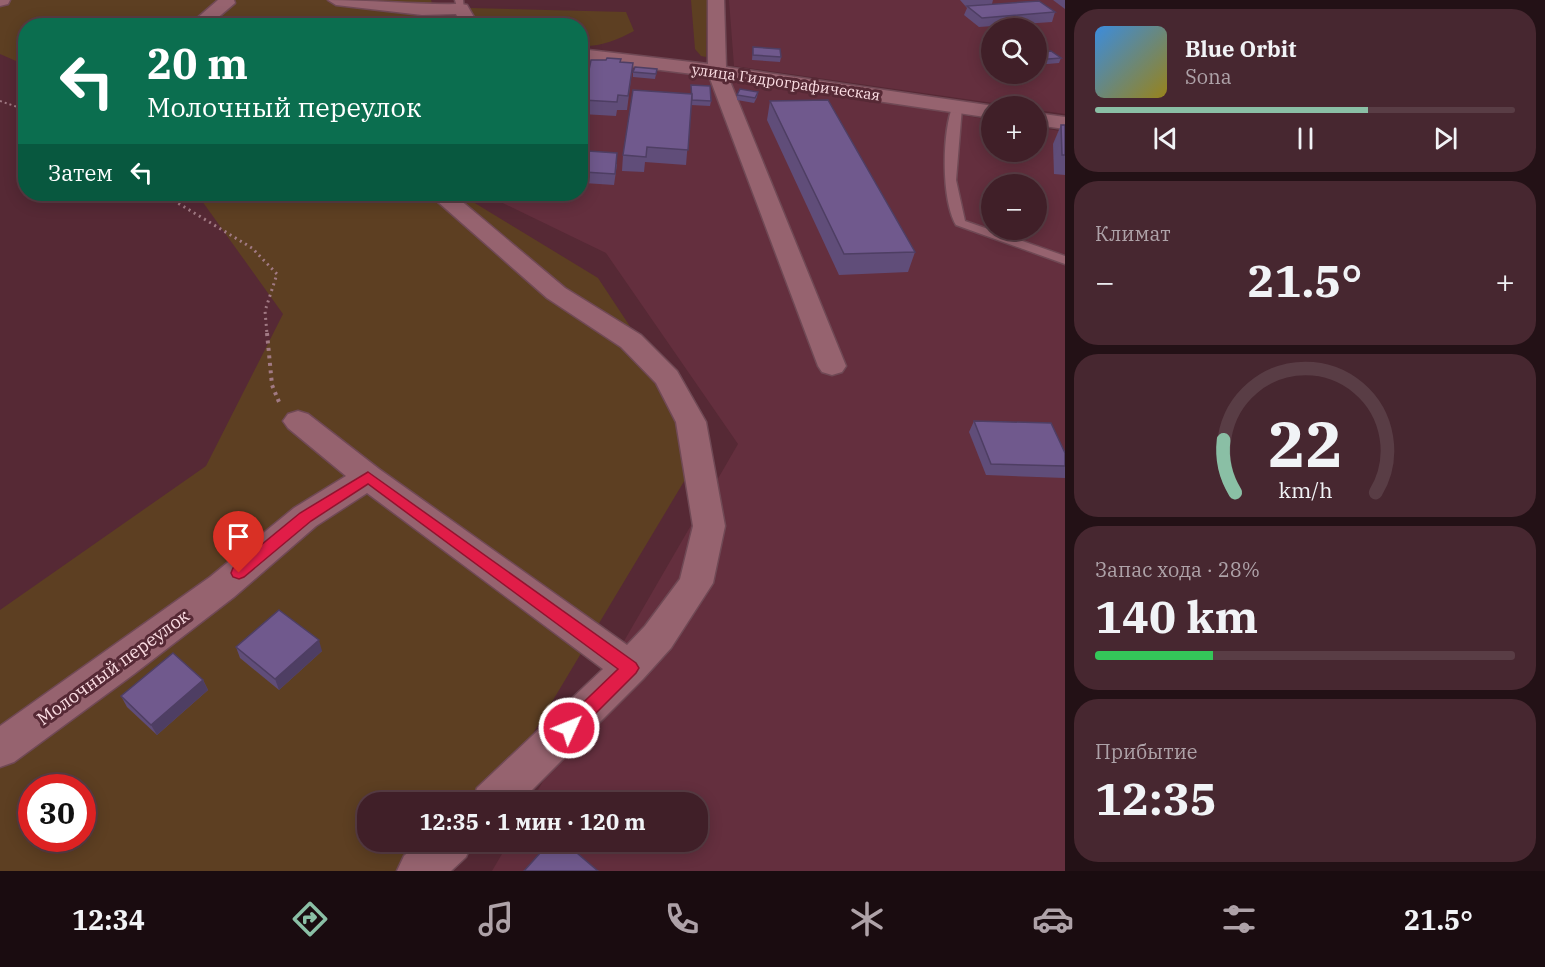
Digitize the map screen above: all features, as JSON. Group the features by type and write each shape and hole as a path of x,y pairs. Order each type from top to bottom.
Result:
{"street":[{"path":"207,18 227,3 226,0"},
{"path":"336,0 422,10 460,5"},
{"path":"716,0 717,71 832,366"},
{"name":"улица Гидрографическая","path":"588,55 717,71 981,110"},
{"path":"1047,121 1065,123"},
{"path":"448,201 556,293 631,341 667,378 691,422 709,526 696,583 658,637 630,668 502,792"},
{"path":"298,421 368,477 630,668"},
{"name":"Молочный переулок","path":"0,749 122,663 222,587 305,517 368,477"},
{"path":"419,871 440,852"}],"lane":[{"path":"957,107 950,160 952,204 960,223 1065,260"}],"path":[{"path":"0,101 18,107"},
{"path":"175,201 252,248 277,274 265,310 273,385 279,403 298,421"}],"shaded area":[{"path":"0,0 431,0 437,18 18,18 18,62 0,54"},
{"path":"691,0 707,0 706,57 701,56 695,49"},
{"path":"729,0 1065,0 1065,114 1047,111 1047,96 981,96 981,101 734,66"},
{"path":"470,8 626,12 634,31 608,42 588,46 588,18 475,18"},
{"path":"588,60 707,73 981,118 981,162 1047,162 1047,129 1065,132 1065,871 492,871 503,852 708,852 708,792 537,792 738,444 606,253 498,201 588,201"},
{"path":"202,201 472,201 598,278 707,443 498,792 357,792 357,852 462,852 451,871 0,871 0,610 206,466 283,314"}],"building":[{"path":"1039,1 1055,12 982,18 967,6"},
{"path":"753,47 780,49 781,57 753,55"},
{"path":"1047,51 1051,51 1061,58 1047,59"},
{"path":"607,58 621,59 620,62 633,63 628,96 618,95 617,102 588,100 588,75 591,60 606,60"},
{"path":"635,67 657,69 656,74 633,72"},
{"path":"691,85 710,86 711,101 692,100"},
{"path":"740,89 758,92 755,98 737,95"},
{"path":"633,90 692,94 688,150 647,147 646,157 623,155"},
{"path":"828,100 915,252 844,254 770,101"},
{"path":"1061,125 1065,125 1065,155 1062,155"},
{"path":"588,151 617,153 615,174 588,172"},
{"path":"974,421 1051,423 1065,453 1065,466 991,464"},
{"path":"279,610 319,640 275,679 236,647"},
{"path":"173,653 203,680 151,725 121,696"},
{"path":"541,852 576,852 598,871 524,871"}],"route":[{"path":"239,573 305,517 368,477 630,668 569,728"}]}
